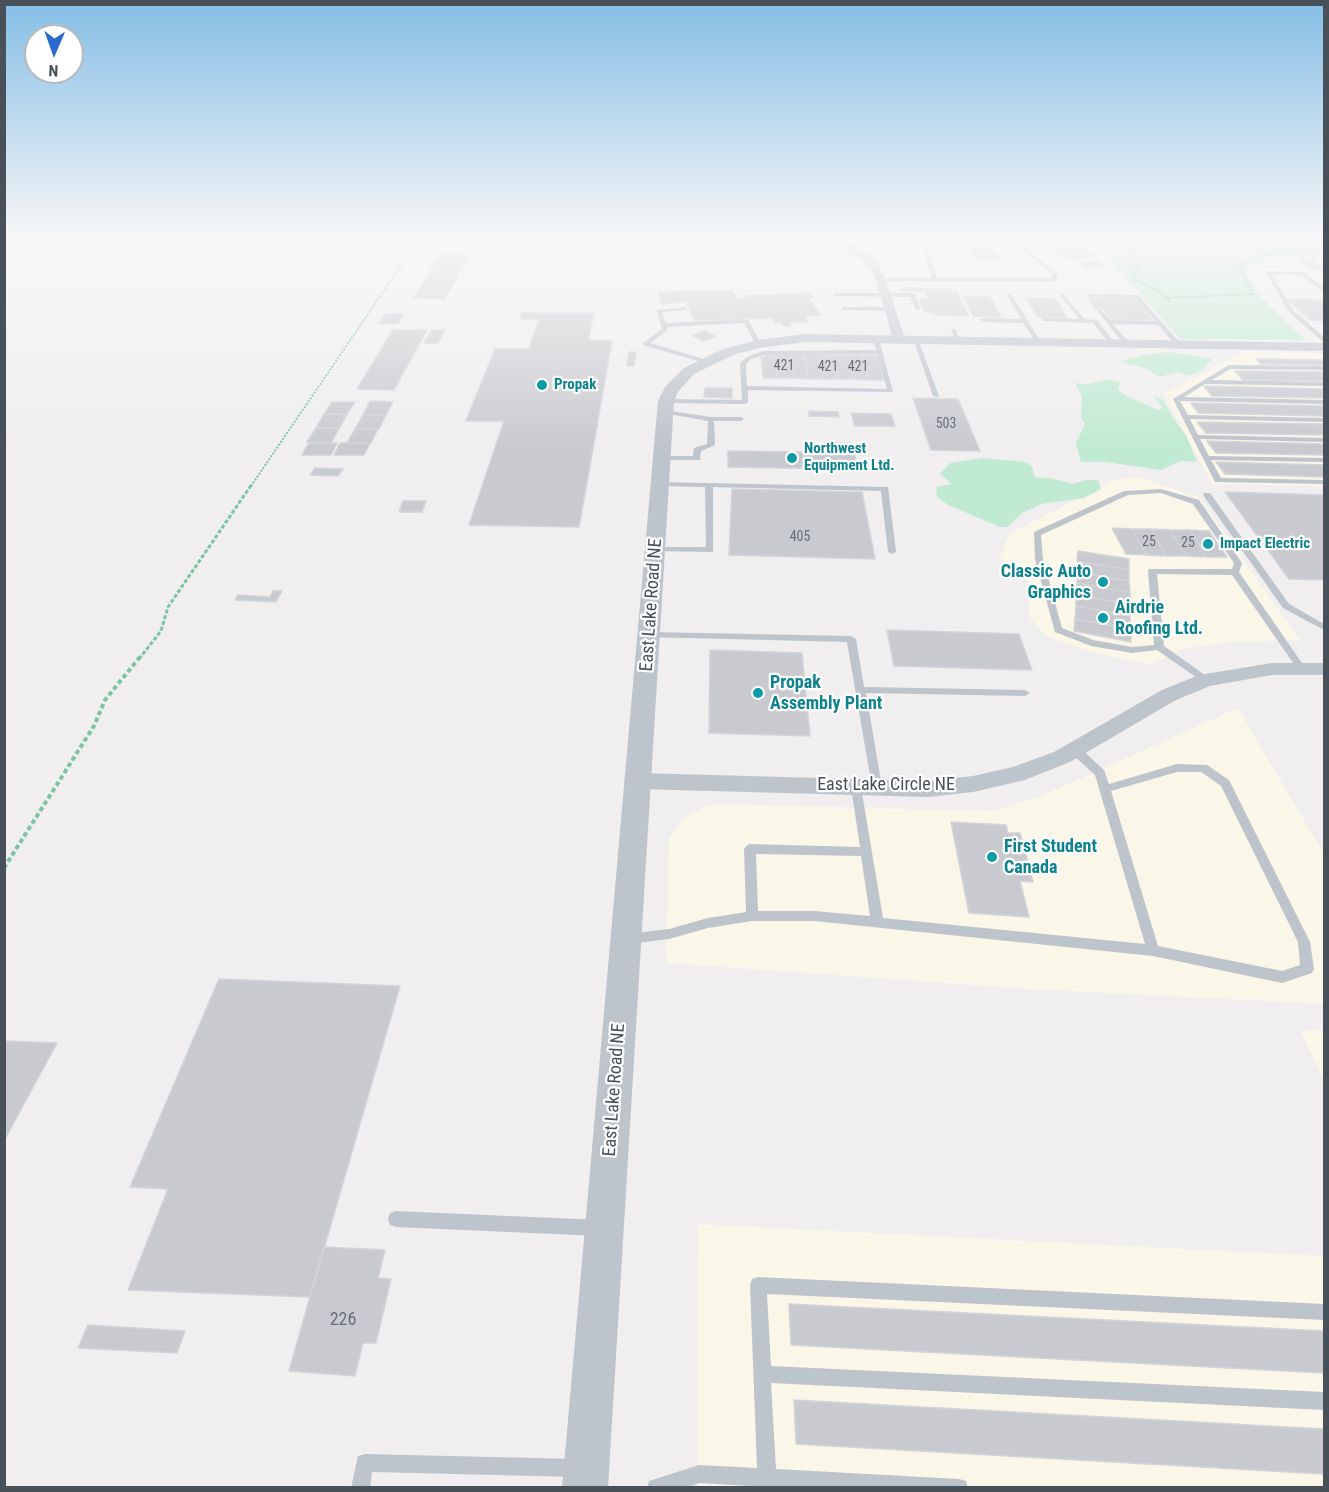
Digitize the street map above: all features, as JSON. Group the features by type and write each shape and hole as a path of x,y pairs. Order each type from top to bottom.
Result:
{"street":[{"path":"890,309 892,342"},
{"path":"666,407 678,381 705,361 728,352 753,351 805,338 892,342 955,335 1041,331 1116,336 1179,345 1324,347"},
{"name":"East Lake Road NE","path":"586,1478 666,407"},
{"name":"East Lake Circle NE","path":"639,781 928,789 973,784 1017,774 1075,750 1169,695 1206,680 1242,673 1300,668 1324,669"}],"lane":[{"path":"684,309 659,311 665,330 645,344 705,361"},
{"path":"844,309 845,311 890,309"},
{"path":"1017,309 1025,321 1041,331 1083,321 1095,321 1116,336"},
{"path":"1073,309 1083,321"},
{"path":"1147,309 1179,345"},
{"path":"1290,309 1324,340"},
{"path":"1100,310 1116,336"},
{"path":"984,320 1025,321"},
{"path":"664,325 746,321 753,351 743,363 745,402 666,407"},
{"path":"1116,336 1160,323"},
{"path":"744,388 891,392 892,342"},
{"path":"892,342 936,396"},
{"path":"1176,399 1229,367 1324,368"},
{"path":"1203,382 1324,384"},
{"path":"1176,399 1324,402"},
{"path":"1176,399 1218,480 1324,482"},
{"path":"666,407 711,419 741,419"},
{"path":"1186,417 1324,420"},
{"path":"662,458 697,458 698,450 711,445 711,419"},
{"path":"1196,437 1324,440"},
{"path":"1207,458 1324,460"},
{"path":"660,484 885,489 892,552"},
{"path":"656,549 710,550 709,485"},
{"path":"1206,680 1159,648 1132,650 1090,643 1058,630 1039,559 1037,534 1127,493 1161,491 1196,502 1238,563 1235,572"},
{"path":"1207,495 1286,606 1324,627"},
{"path":"1159,648 1152,570 1235,572"},
{"path":"1235,572 1300,668"},
{"path":"650,635 850,639 860,690 866,787 866,852 877,921"},
{"path":"860,690 1026,693"},
{"path":"1075,750 1100,773 1153,950"},
{"path":"626,940 669,934 708,923 752,916 813,916 1153,950 1282,977 1307,969 1304,942 1225,783 1203,768 1177,768 1105,789"},
{"path":"752,916 750,849 866,852"},
{"path":"396,1219 605,1228"},
{"path":"767,1478 759,1285 1324,1312"},
{"path":"762,1374 1324,1401"},
{"path":"360,1488 365,1463 586,1478"},
{"path":"656,1488 699,1474 959,1488"}],"path":[{"path":"4,868 94,726 105,700 161,631 168,607 372,309"}],"shaded area":[{"path":"1245,351 1324,353 1324,486 1212,484 1164,394"},
{"path":"1138,477 1200,498 1300,640 1233,642 1183,649 1150,665 1091,652 1046,636 1030,618 1026,568 999,559 1009,534 1114,480"},
{"path":"1238,708 1324,854 1324,1004 1026,989 666,963 669,838 684,818 705,806 720,804 993,811 1041,796"},
{"path":"1300,1030 1324,1031 1324,1081"},
{"path":"698,1224 1324,1256 1324,1487 697,1488"}],"green space":[{"path":"1153,309 1273,309 1305,340 1180,339"},
{"path":"1171,352 1212,359 1202,370 1189,376 1178,372 1159,377 1145,368 1121,361 1150,354"},
{"path":"1109,379 1120,382 1118,389 1123,394 1158,410 1163,408 1153,396 1163,400 1186,435 1197,462 1181,461 1161,470 1105,462 1081,462 1076,443 1085,424 1081,418 1082,397 1075,383 1087,384"},
{"path":"983,458 1025,462 1032,466 1034,476 1037,478 1050,478 1073,484 1086,480 1098,480 1101,489 1084,498 1041,504 1022,513 1008,527 1000,527 948,505 936,496 937,487 952,484 940,474 950,463"}],"building":[{"path":"689,309 816,309 821,316 805,316 808,322 789,323 791,326 776,323 773,318 694,320"},
{"path":"923,309 965,309 969,316 936,315 934,312 925,312"},
{"path":"969,309 996,309 1001,317 973,316"},
{"path":"1033,309 1061,309 1068,318 1038,317"},
{"path":"1096,309 1142,309 1152,320 1112,319 1104,309"},
{"path":"1297,309 1324,309 1324,321 1310,320"},
{"path":"522,312 541,313 538,319 520,319"},
{"name":"Propak","path":"541,313 594,313 588,340 612,341 579,527 469,525 504,421 466,421 495,349 529,349"},
{"path":"385,314 404,314 398,324 379,324"},
{"path":"393,330 427,330 394,390 357,389"},
{"path":"432,330 445,330 438,343 424,343"},
{"path":"705,331 716,337 703,341 692,335"},
{"path":"629,352 636,352 634,366 627,366"},
{"path":"775,354 789,354 793,378 777,378"},
{"path":"775,354 777,378 763,378 761,357"},
{"path":"789,354 804,354 808,379 793,378"},
{"path":"804,354 818,354 823,379 808,379"},
{"path":"818,354 833,355 839,379 823,379"},
{"path":"833,355 848,355 854,379 839,379"},
{"path":"848,355 862,355 869,380 854,379"},
{"path":"862,355 877,355 884,380 869,380"},
{"path":"1256,359 1324,360 1324,365 1261,364"},
{"path":"1235,371 1324,372 1324,381 1243,380"},
{"path":"1204,386 1324,389 1324,398 1212,396"},
{"path":"705,388 732,388 732,398 704,397"},
{"path":"913,398 958,399 980,451 931,450"},
{"path":"370,401 393,402 386,415 363,415"},
{"path":"332,402 355,402 347,414 324,414"},
{"path":"1191,403 1324,406 1324,416 1198,413"},
{"path":"809,411 838,412 839,417 809,416"},
{"path":"851,413 891,414 895,426 855,426"},
{"path":"324,414 347,415 339,428 316,428"},
{"path":"363,415 386,415 379,429 355,429"},
{"path":"1197,422 1324,424 1324,435 1206,433"},
{"path":"316,428 339,429 331,443 307,442"},
{"path":"355,429 378,429 371,443 347,443"},
{"path":"1207,441 1324,444 1324,455 1216,453"},
{"path":"309,443 337,443 331,455 302,455"},
{"path":"340,443 370,443 364,455 334,455"},
{"name":"Northwest Equipment Ltd.","path":"832,443 852,443 857,465 836,464 837,469 728,467 728,451 804,452 803,445 832,445"},
{"path":"1216,462 1324,465 1324,477 1225,474"},
{"path":"315,468 343,469 338,476 310,475"},
{"path":"732,489 862,492 875,559 729,555"},
{"path":"1225,492 1324,495 1324,580 1289,579"},
{"path":"403,501 426,501 422,512 399,512"},
{"path":"1112,528 1132,529 1146,555 1126,554"},
{"path":"1132,529 1151,529 1166,556 1146,555"},
{"path":"1151,529 1170,530 1186,556 1166,556"},
{"path":"1170,530 1190,530 1207,557 1186,556"},
{"name":"Impact Electric","path":"1190,530 1209,531 1227,557 1207,557"},
{"path":"1078,551 1129,559 1129,570 1077,561"},
{"path":"1077,561 1129,570 1129,581 1077,572"},
{"name":"Classic Auto Graphics","path":"1077,572 1129,581 1130,593 1077,583"},
{"path":"1077,583 1130,593 1130,604 1076,595"},
{"path":"273,591 282,591 276,602 235,600 238,595 270,597"},
{"path":"1076,595 1130,604 1130,616 1076,606"},
{"name":"Airdrie Roofing Ltd.","path":"1076,606 1130,616 1131,629 1075,619"},
{"path":"1075,619 1131,629 1131,642 1074,631"},
{"path":"887,630 1019,634 1032,670 894,666"},
{"name":"Propak Assembly Plant","path":"710,650 802,653 810,736 709,733"},
{"name":"First Student Canada","path":"951,822 1006,825 1008,833 1020,833 1033,882 1020,881 1029,917 969,913"},
{"path":"219,979 400,986 310,1297 128,1290 168,1189 130,1187"},
{"path":"4,1041 57,1043 4,1141"},
{"path":"324,1247 385,1250 378,1278 391,1279 376,1343 363,1343 355,1376 289,1371"},
{"path":"789,1304 1324,1331 1324,1373 791,1345"},
{"path":"88,1325 185,1331 177,1353 78,1348"},
{"path":"794,1400 1324,1429 1324,1474 796,1444"}],"place":[{"name":"Propak","path":"542,385"},
{"name":"Northwest Equipment Ltd.","path":"792,458"},
{"name":"Impact Electric","path":"1208,544"},
{"name":"Classic Auto Graphics","path":"1103,582"},
{"name":"Airdrie Roofing Ltd.","path":"1103,618"},
{"name":"Propak Assembly Plant","path":"758,693"},
{"name":"First Student Canada","path":"992,857"}]}
